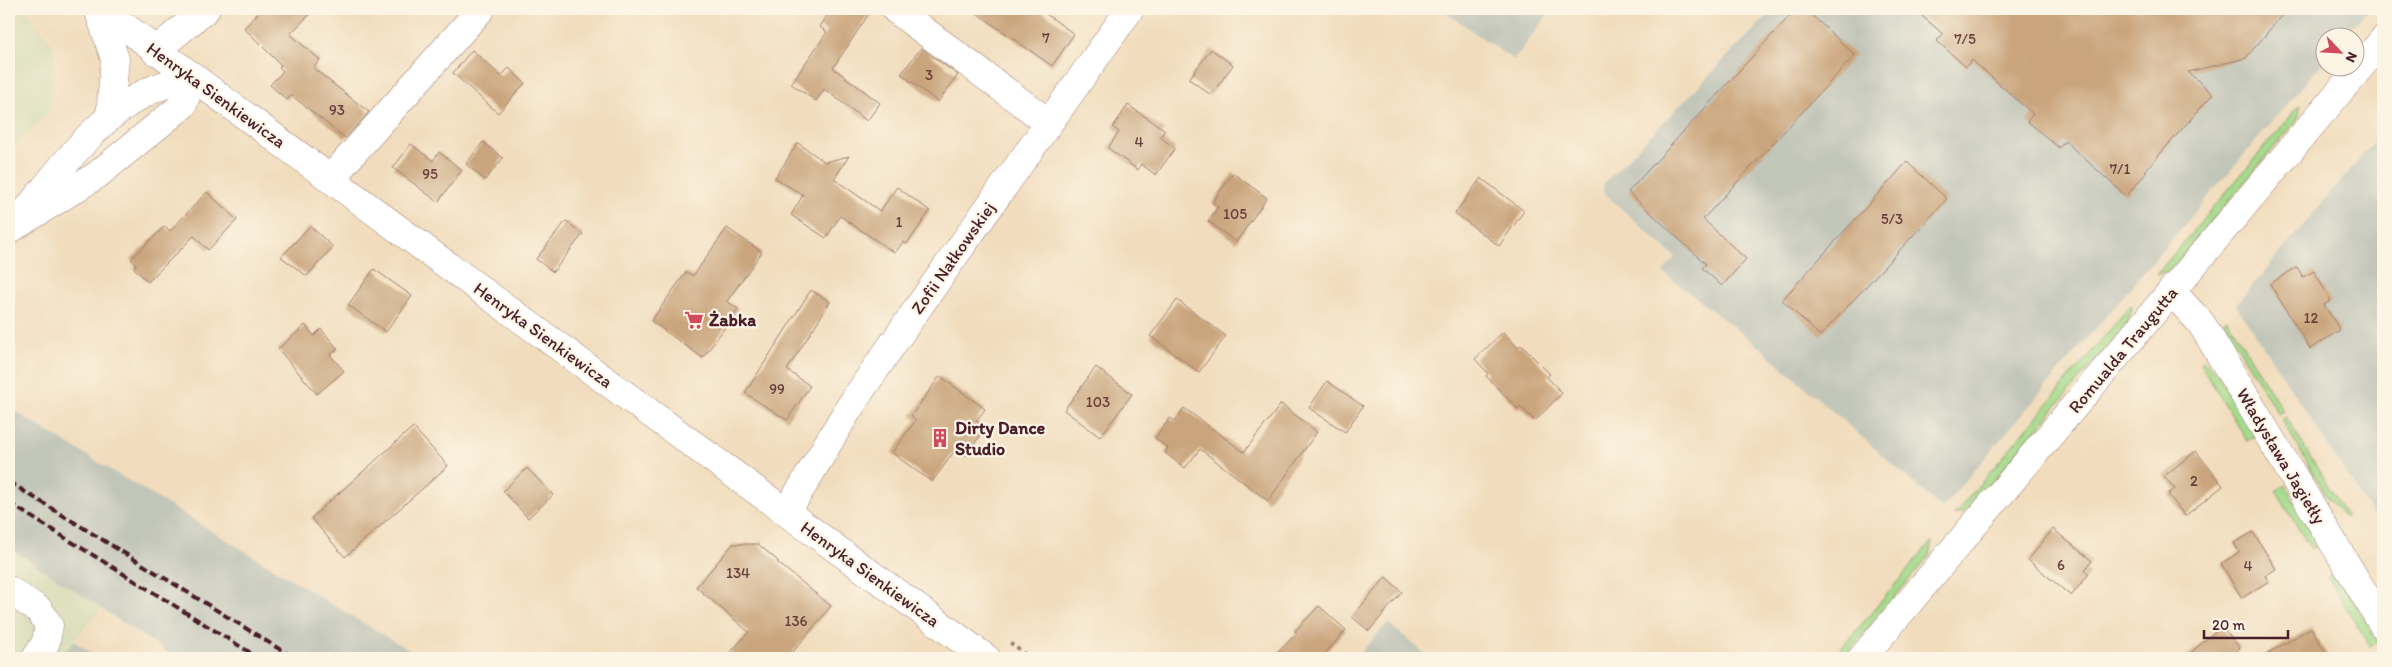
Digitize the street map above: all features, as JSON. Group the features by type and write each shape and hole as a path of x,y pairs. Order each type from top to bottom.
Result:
{"street":[{"name":"Henryka Sienkiewicza","path":"100,9 986,658"},
{"path":"100,9 115,59 110,115"},
{"path":"155,51 206,9"},
{"path":"330,179 481,9"},
{"name":"Zofii Nałkowskiej","path":"786,512 808,480 856,399 946,267 1130,9"},
{"path":"896,10 1049,123"},
{"name":"Romualda Traugutta","path":"1862,658 2383,40"},
{"path":"11,228 81,144 110,115 146,92 192,76"},
{"path":"11,228 97,174 184,105 192,76"},
{"name":"Władysława Jagiełły","path":"2172,292 2201,323 2383,625"},
{"path":"9,590 39,610 49,625 49,634 46,642 36,658"}],"shaded area":[{"path":"9,9 25,9 55,48 50,111 9,151"},
{"path":"1441,9 1552,9 1514,60"},
{"path":"1774,9 2369,9 2352,28 2314,28 2314,73 1942,508 1762,349 1663,272 1675,257 1603,192 1604,183"},
{"path":"2383,131 2383,530 2236,305"},
{"path":"9,408 422,658 176,658 9,547"},
{"path":"9,548 100,608 61,658 9,658"},
{"path":"1388,623 1430,658 1356,658"},
{"path":"74,641 98,658 61,658"}],"green space":[{"path":"2300,105 2297,120 2172,268 2157,274"},
{"path":"2131,305 2132,309 2127,323 1971,507 1964,512 1954,515"},
{"path":"2227,319 2283,411 2278,414 2223,322"},
{"path":"2204,360 2216,372 2255,436 2247,441 2200,363"},
{"path":"2286,417 2346,516 2344,517 2328,498 2282,420"},
{"path":"2285,485 2320,544 2311,549 2276,491"},
{"path":"1932,541 1929,556 1843,658 1833,658"},
{"path":"2336,572 2378,642 2370,647 2328,577"}],"building":[{"path":"262,9 315,9 290,34 320,60 313,68 369,112 345,138 291,95 287,100 270,85 283,71 279,67 281,65 244,28"},
{"path":"831,9 872,9 833,68 880,103 867,121 824,89 816,101 791,84 827,32 820,27"},
{"path":"971,9 1039,9 1074,34 1052,66"},
{"path":"1796,9 1805,9 1855,55 1703,219 1746,259 1722,286 1702,268 1706,264 1628,192"},
{"path":"1914,9 2287,9 2246,58 2188,72 2213,94 2145,171 2147,172 2126,196 2065,141 2059,148 2027,121 2033,114 1972,60 1966,67 1937,41 1943,34"},
{"path":"921,48 958,75 938,102 901,74"},
{"path":"1211,49 1233,65 1211,95 1189,79"},
{"path":"472,50 501,76 509,68 525,83 498,113 453,73"},
{"path":"1128,105 1165,130 1160,137 1175,148 1156,175 1141,164 1138,170 1108,148 1119,132 1113,127"},
{"path":"483,142 503,158 485,180 466,164"},
{"path":"798,143 825,162 849,156 834,179 880,211 897,187 930,211 907,244 903,242 895,253 840,216 826,238 791,215 803,195 775,178"},
{"path":"411,144 433,161 439,152 462,170 438,202 393,168"},
{"path":"1907,162 1947,199 1820,336 1782,300"},
{"path":"1233,173 1267,198 1236,242 1208,221 1218,207 1212,203"},
{"path":"1481,178 1524,211 1499,246 1455,213"},
{"path":"207,192 237,220 208,250 194,236 148,282 134,268 136,265 131,259 165,226 170,231"},
{"path":"566,221 583,234 553,272 536,259"},
{"path":"310,226 333,247 307,276 281,257"},
{"path":"727,228 762,252 727,301 738,309 703,358 651,321 686,272 693,276"},
{"path":"2297,267 2303,277 2314,271 2331,301 2324,305 2340,330 2310,349 2270,284"},
{"path":"374,269 412,296 386,332 348,305"},
{"path":"811,290 830,302 787,370 810,386 787,420 745,393"},
{"path":"1177,300 1226,336 1199,372 1150,336"},
{"path":"305,325 314,336 321,329 338,349 330,355 344,371 317,394 278,349"},
{"path":"1503,332 1518,348 1521,345 1550,374 1547,377 1562,393 1535,421 1520,406 1518,409 1486,376 1488,373 1475,359"},
{"path":"1096,367 1132,394 1100,437 1064,410"},
{"name":"Dirty Dance Studio","path":"940,376 985,409 976,421 986,428 965,456 956,449 932,482 892,453 916,420 911,416"},
{"path":"1327,381 1363,406 1345,432 1309,408"},
{"path":"1281,404 1317,432 1268,501 1200,449 1185,468 1165,453 1168,448 1155,438 1170,418 1175,421 1184,408 1244,452"},
{"path":"413,427 448,466 345,557 311,518"},
{"path":"2196,451 2223,486 2185,516 2168,494 2175,489 2164,476"},
{"path":"527,468 553,495 528,518 503,491"},
{"path":"2053,529 2092,561 2085,570 2089,574 2071,596 2028,560"},
{"path":"2253,532 2276,569 2265,576 2269,581 2242,598 2221,564 2239,552 2234,543"},
{"path":"733,544 758,544 831,606 788,658 725,658 749,632 696,587"},
{"path":"1386,577 1402,592 1369,631 1352,617"},
{"path":"1319,606 1346,630 1321,658 1272,658 1297,633 1295,631"},
{"path":"2221,626 2240,648 2229,658 2185,658"},
{"path":"2311,628 2329,658 2260,658"}],"railway":[{"path":"9,482 294,658"},
{"path":"9,503 259,658"}],"place":[{"name":"Żabka","path":"694,320"},
{"name":"Dirty Dance Studio","path":"940,438"}]}
